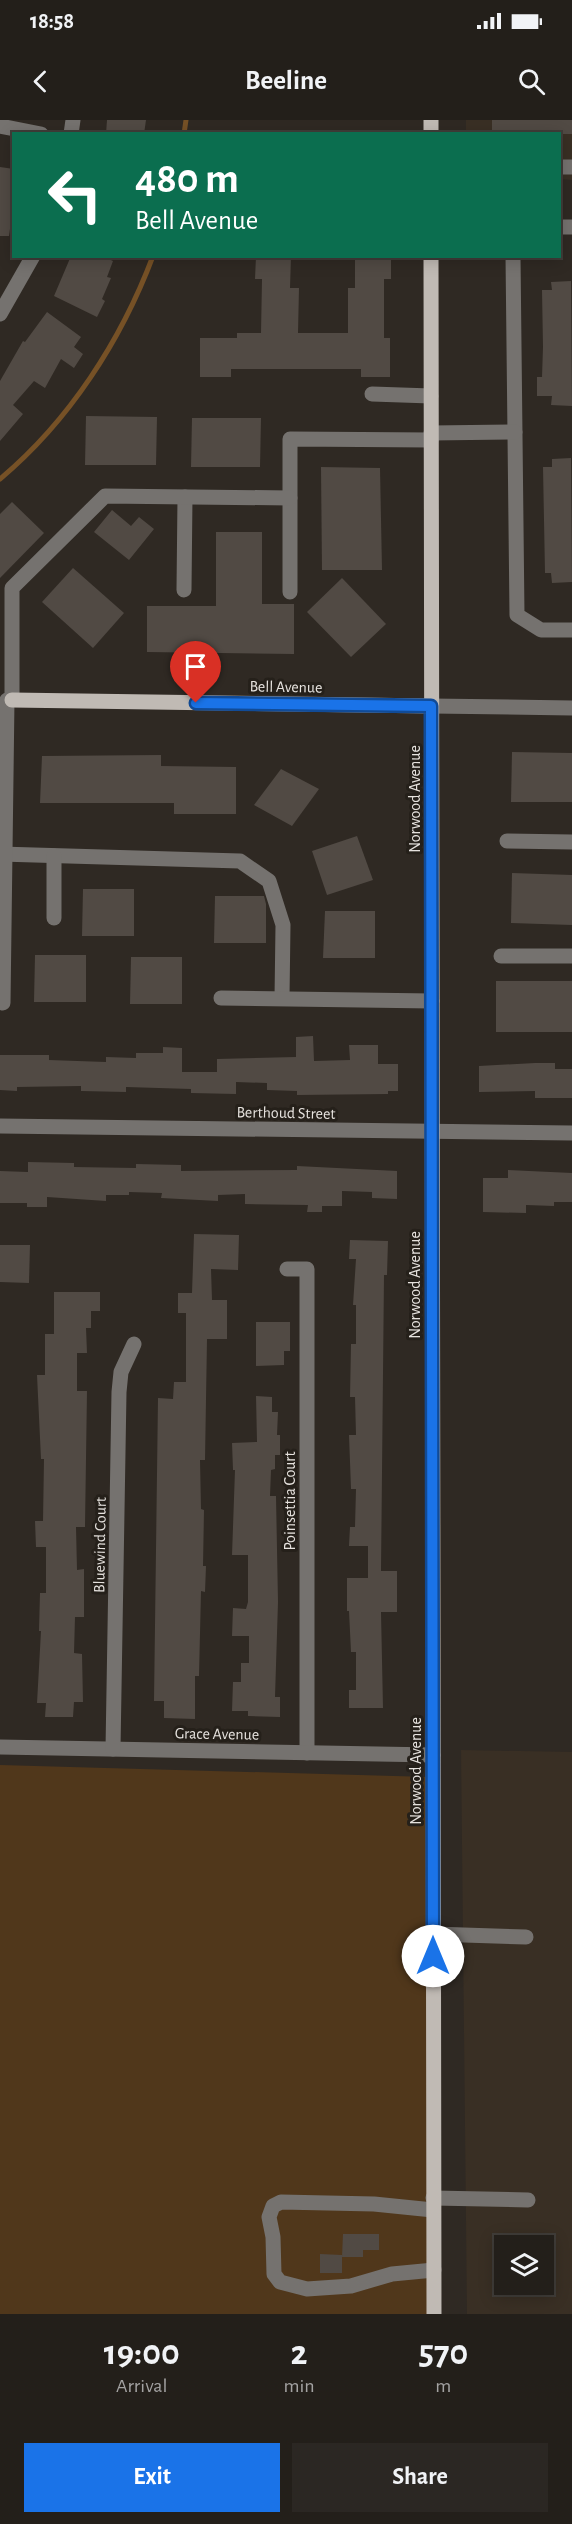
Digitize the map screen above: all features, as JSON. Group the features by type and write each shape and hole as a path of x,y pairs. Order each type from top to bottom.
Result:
{"main road":[{"name":"Norwood Avenue","path":"431,258 434,2314"},
{"name":"Bell Avenue","path":"6,700 431,706"}],"street":[{"path":"0,126 31,132"},
{"path":"0,314 32,258"},
{"path":"513,258 516,615 541,630 572,630"},
{"path":"372,394 431,396"},
{"path":"290,592 290,439 515,432"},
{"path":"3,1003 2,854 12,588 105,496 290,498"},
{"path":"184,590 185,497"},
{"name":"Bell Avenue","path":"431,706 572,708"},
{"path":"507,841 572,842"},
{"path":"2,854 240,861 269,881 283,925 282,998"},
{"path":"54,856 54,918"},
{"path":"501,956 572,956"},
{"path":"221,998 432,1001"},
{"name":"Berthoud Street","path":"0,1126 572,1133"},
{"name":"Poinsettia Court","path":"287,1269 307,1269 307,1753"},
{"name":"Bluewind Court","path":"113,1749 119,1392 122,1372 134,1344"},
{"name":"Grace Avenue","path":"0,1748 433,1755"},
{"path":"433,1934 526,1936"},
{"path":"434,2270 392,2274 351,2286 307,2289 280,2282 274,2274 273,2237 269,2217 273,2206 281,2202 434,2204 528,2200"}],"shaded area":[{"path":"466,120 572,120 572,180 561,179 561,132 466,132"},
{"path":"461,1750 572,1752 572,2314 467,2314"},
{"path":"0,1765 429,1777 433,2314 0,2314"}],"building":[{"path":"107,120 146,120 144,132 106,132"},
{"path":"492,120 572,120 572,134 492,132"},
{"path":"0,167 12,169 12,214 9,236 0,236"},
{"path":"70,258 106,258 113,261 107,277 111,278 102,299 105,301 97,317 54,296"},
{"path":"256,258 291,258 290,288 299,288 298,333 348,333 348,288 355,288 355,258 391,258 391,279 384,279 384,338 390,338 390,377 361,377 361,369 231,369 231,377 200,377 200,338 237,338 237,333 261,333 262,279 255,279"},
{"path":"571,281 572,406 551,405 552,396 537,396 537,377 542,377 542,290 552,290 551,282"},
{"path":"47,312 81,337 74,347 83,354 74,368 61,359 45,388 34,381 13,405 23,414 0,441 0,381 23,341 25,342"},
{"path":"86,416 157,417 156,465 85,465"},
{"path":"192,418 261,418 260,467 191,467"},
{"path":"571,458 572,582 552,583 551,573 545,573 543,467 552,467 552,459"},
{"path":"321,467 380,468 382,570 322,570"},
{"path":"12,502 44,533 0,578 0,514"},
{"path":"112,510 131,526 139,517 154,529 129,560 94,532"},
{"path":"216,532 262,532 262,604 294,604 294,654 147,652 147,606 216,606"},
{"path":"73,568 124,613 93,648 42,602"},
{"path":"342,578 386,624 351,657 307,612"},
{"path":"512,752 572,753 572,802 511,802"},
{"path":"161,755 161,766 236,767 236,814 174,814 174,803 40,803 42,756"},
{"path":"281,769 319,789 292,826 254,805"},
{"path":"357,836 373,880 327,895 312,851"},
{"path":"512,873 572,875 572,925 511,923"},
{"path":"83,889 134,889 134,936 82,936"},
{"path":"215,896 264,896 266,943 214,943"},
{"path":"325,911 375,911 375,958 323,958"},
{"path":"35,955 86,955 86,1002 34,1002"},
{"path":"131,957 182,957 182,1004 130,1004"},
{"path":"496,981 572,981 572,1032 496,1032"},
{"path":"313,1036 314,1061 350,1060 349,1045 378,1045 378,1064 398,1064 398,1091 388,1091 388,1094 297,1095 297,1091 267,1090 267,1083 236,1082 236,1094 191,1093 191,1089 126,1087 126,1092 81,1091 81,1086 17,1087 17,1091 0,1090 0,1055 49,1055 49,1060 106,1062 106,1057 136,1058 136,1053 163,1053 163,1047 182,1048 182,1072 217,1072 217,1059 296,1057 296,1037"},
{"path":"555,1063 555,1069 572,1069 572,1098 535,1098 535,1091 479,1092 479,1066"},
{"path":"28,1162 74,1163 74,1167 136,1168 136,1164 181,1165 181,1171 297,1170 297,1166 397,1171 397,1199 372,1198 372,1192 342,1191 342,1206 322,1206 322,1212 307,1212 308,1205 245,1204 245,1194 218,1195 218,1201 161,1198 162,1193 129,1192 129,1195 106,1195 106,1201 47,1197 47,1207 27,1207 27,1203 0,1203 0,1171 28,1172"},
{"path":"508,1170 572,1173 572,1202 554,1202 554,1206 526,1205 526,1213 483,1212 483,1178 508,1178"},
{"path":"194,1234 239,1235 238,1270 211,1269 212,1300 227,1300 227,1339 207,1339 205,1460 200,1460 201,1509 204,1510 203,1566 206,1566 205,1592 201,1591 199,1676 195,1676 195,1719 164,1718 164,1701 154,1701 158,1398 173,1399 174,1382 186,1382 186,1313 178,1313 178,1293 192,1293"},
{"path":"350,1240 388,1241 387,1275 384,1275 381,1571 397,1571 397,1612 381,1612 383,1708 349,1708 349,1690 356,1690 356,1652 351,1652 347,1578 368,1578 368,1546 349,1546 350,1527 355,1527 356,1489 351,1489 349,1435 356,1435 355,1397 350,1397 351,1344 356,1344 356,1305 353,1305 356,1259 349,1259"},
{"path":"0,1245 30,1245 29,1283 0,1282"},
{"path":"54,1292 100,1292 100,1311 91,1311 91,1328 86,1328 87,1353 77,1353 77,1391 87,1391 85,1527 76,1527 77,1570 84,1569 84,1617 75,1617 74,1653 82,1654 83,1702 74,1702 73,1717 45,1717 46,1703 37,1703 41,1631 39,1631 40,1593 46,1593 46,1547 36,1547 35,1521 43,1521 44,1459 41,1459 37,1375 45,1375 45,1334 54,1334"},
{"path":"256,1322 290,1322 290,1351 284,1351 284,1365 256,1366"},
{"path":"256,1396 272,1397 272,1412 278,1412 277,1435 280,1435 280,1455 275,1455 275,1469 271,1470 270,1496 276,1496 278,1602 275,1697 280,1697 280,1717 248,1716 248,1711 232,1711 233,1682 241,1682 241,1663 249,1663 249,1636 232,1636 233,1608 246,1609 248,1602 248,1555 232,1555 235,1470 233,1470 232,1443 257,1442"},
{"path":"343,2234 379,2234 379,2250 363,2250 363,2257 342,2257"},
{"path":"320,2254 342,2255 342,2273 320,2273"}],"waterway":[{"path":"184,132 186,120"},
{"path":"0,479 49,432 90,378 125,319 152,258"}],"route":[{"path":"196,703 431,706 433,1956"}]}
